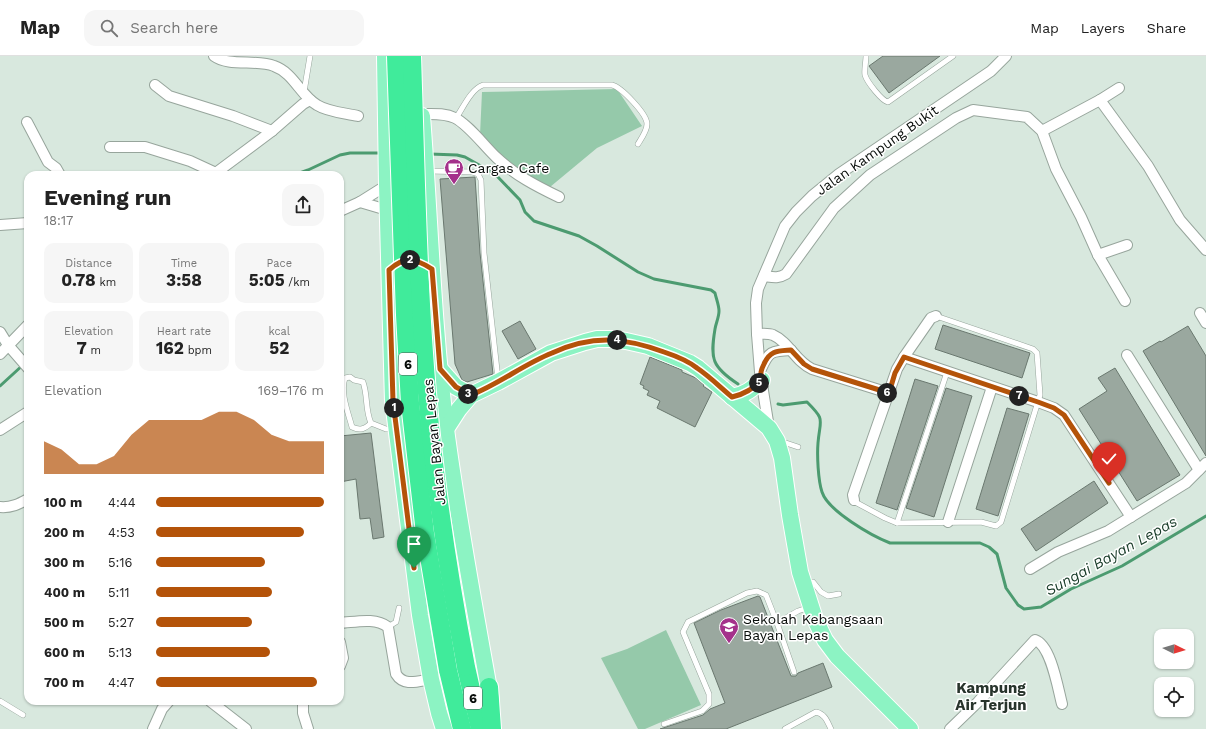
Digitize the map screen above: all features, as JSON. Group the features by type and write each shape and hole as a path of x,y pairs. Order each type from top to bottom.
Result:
{"highway":[{"name":"Jalan Bayan Lepas","path":"396,56 405,315 410,403 425,533 448,670 462,729"},
{"name":"Jalan Bayan Lepas","path":"412,56 421,312 430,427 456,616 480,729"},
{"path":"489,687 492,729"}],"main road":[{"path":"385,56 386,153 393,401 420,615 431,679 444,729"},
{"name":"Jalan Bayan Lepas","path":"419,56 430,244 446,430 471,591 496,729"},
{"path":"389,245 401,251 414,254 425,250 430,244"},
{"path":"389,270 400,261 407,260 419,262 432,269"},
{"path":"446,430 459,408 471,395 551,353 585,342 612,339 637,343 681,358 698,368 773,434 782,458 790,515 803,585 810,606 825,640 836,656 910,729"},
{"path":"440,369 456,387 471,395"},
{"path":"732,397 749,392 761,376"}],"street":[{"path":"214,56 222,60 274,66 289,75 316,105 324,109 358,116"},
{"name":"Jalan Kampung Bukit","path":"773,434 761,376 756,334 756,303 758,289 785,226 812,196 839,174 990,71 1006,56"},
{"path":"155,85 169,96 233,116 272,131"},
{"path":"1042,131 1100,100 1119,88"},
{"path":"218,171 272,131 293,113 307,96"},
{"path":"1100,100 1148,166 1180,220 1206,250"},
{"path":"764,276 774,278 781,277 786,274 834,208 870,175 956,118 973,110 1027,117 1042,131 1056,170 1081,217 1098,256 1125,301"},
{"path":"422,114 446,114 456,118 497,158 516,174 559,197"},
{"path":"27,122 48,162 58,171"},
{"path":"110,147 145,147 190,161 208,171"},
{"path":"344,209 360,202 387,185"},
{"path":"360,202 388,210"},
{"path":"0,225 24,223"},
{"path":"1098,256 1127,245"},
{"path":"1200,313 1206,323"},
{"path":"854,500 854,495 895,373 904,357 931,318 936,316"},
{"path":"0,354 24,329"},
{"path":"0,332 8,345 24,363"},
{"path":"756,334 770,334 774,336 791,350 804,364 812,369 889,393"},
{"path":"761,376 767,357 771,353 776,351 791,350"},
{"path":"1030,569 1058,552 1108,531 1186,483 1203,466 1127,355"},
{"path":"904,357 1038,402 1054,408 1064,415 1131,517"},
{"path":"948,522 992,387"},
{"path":"0,430 24,415"},
{"path":"0,507 6,508 15,506 24,501"},
{"path":"344,623 372,620 384,623 388,627 396,674 399,679 404,682 431,679"},
{"path":"950,729 978,702 1035,640 1038,641 1051,661 1062,704"},
{"path":"153,729 165,705"},
{"path":"215,705 246,729"},
{"path":"303,705 303,713 308,729"}],"lane":[{"path":"307,96 310,56"},
{"path":"866,56 865,75 883,100 888,102 953,56"},
{"path":"456,118 473,93 479,86 483,85 612,85 619,88 643,114 646,120 647,125 638,144"},
{"path":"425,160 478,174 481,180 484,253 498,382"},
{"path":"854,500 885,518 897,522 981,522 996,526 1000,525 1041,390 1036,351 936,316"},
{"path":"897,522 947,372"},
{"path":"344,381 345,378 350,377 354,380 363,382 368,416 371,423 386,430 396,429"},
{"path":"344,389 352,427 357,430 367,427 371,423"},
{"path":"773,434 798,447"},
{"path":"803,585 813,582 821,592 828,596 838,594"},
{"path":"664,724 702,711 709,704 709,694 683,632 688,622 747,594 757,591 766,595 794,672"},
{"path":"777,623 810,606"},
{"path":"388,627 396,622 399,608"},
{"path":"0,701 23,715"},
{"path":"785,729 816,712 821,713 826,718 831,729"}],"green space":[{"path":"617,89 642,126 597,148 550,187 521,171 504,158 480,135 482,92"},
{"path":"666,630 701,705 645,729 638,729 601,658 627,649"}],"building":[{"path":"883,56 940,56 889,93 869,66"},
{"path":"475,177 480,253 493,374 467,382 462,380 455,364 440,179"},
{"path":"520,321 536,349 518,359 502,331"},
{"path":"943,325 1030,353 1022,378 935,349"},
{"path":"1188,326 1206,356 1206,456 1143,351"},
{"path":"650,357 682,370 682,372 696,378 704,385 703,386 712,392 695,427 657,408 660,401 647,395 649,391 643,388 644,386 640,384"},
{"path":"1115,368 1180,475 1137,501 1079,409 1107,391 1098,378"},
{"path":"915,379 938,386 897,510 876,503"},
{"path":"946,388 972,396 934,517 906,508"},
{"path":"1007,408 1029,414 998,516 976,509"},
{"path":"371,433 384,537 373,539 370,518 360,519 356,479 344,481 344,436"},
{"path":"1094,481 1108,503 1036,551 1021,529"},
{"path":"758,596 760,597 791,676 796,676 798,673 823,663 832,687 726,729 660,729 703,715 710,709 725,703 694,623 721,610"}],"waterway":[{"name":"Sungai Bayan Lepas","path":"305,171 340,155 350,153 383,153"},
{"name":"Sungai Bayan Lepas","path":"430,154 457,155 465,157 495,174 520,200 525,212 534,221 579,236 638,272 654,279 711,290 715,293 719,311 713,339 713,355 718,367 729,378 738,384"},
{"name":"Sungai Bayan Lepas","path":"0,386 24,364"},
{"name":"Sungai Bayan Lepas","path":"778,404 783,405 807,402 817,413 820,420 818,454 822,492 826,499 841,515 862,529 890,543 980,543 989,547 997,554 1006,588 1018,605 1024,609 1041,607 1071,589 1122,566 1206,516"}],"place":[{"name":"Cargas Cafe","path":"454,185"},
{"name":"Sekolah Kebangsaan Bayan Lepas","path":"729,644"}],"district":[{"name":"Kampung Air Terjun","path":"991,696"}],"route":[{"path":"414,568 393,401 389,270 400,261 407,260 413,260 425,264 432,269 440,369 456,387 471,395 551,353 572,345 597,340 612,339 637,343 681,358 698,368 732,397 749,392 762,380 760,372 767,357 776,351 791,350 804,364 812,369 889,393 895,373 904,357 1038,402 1060,411 1109,483"}]}
